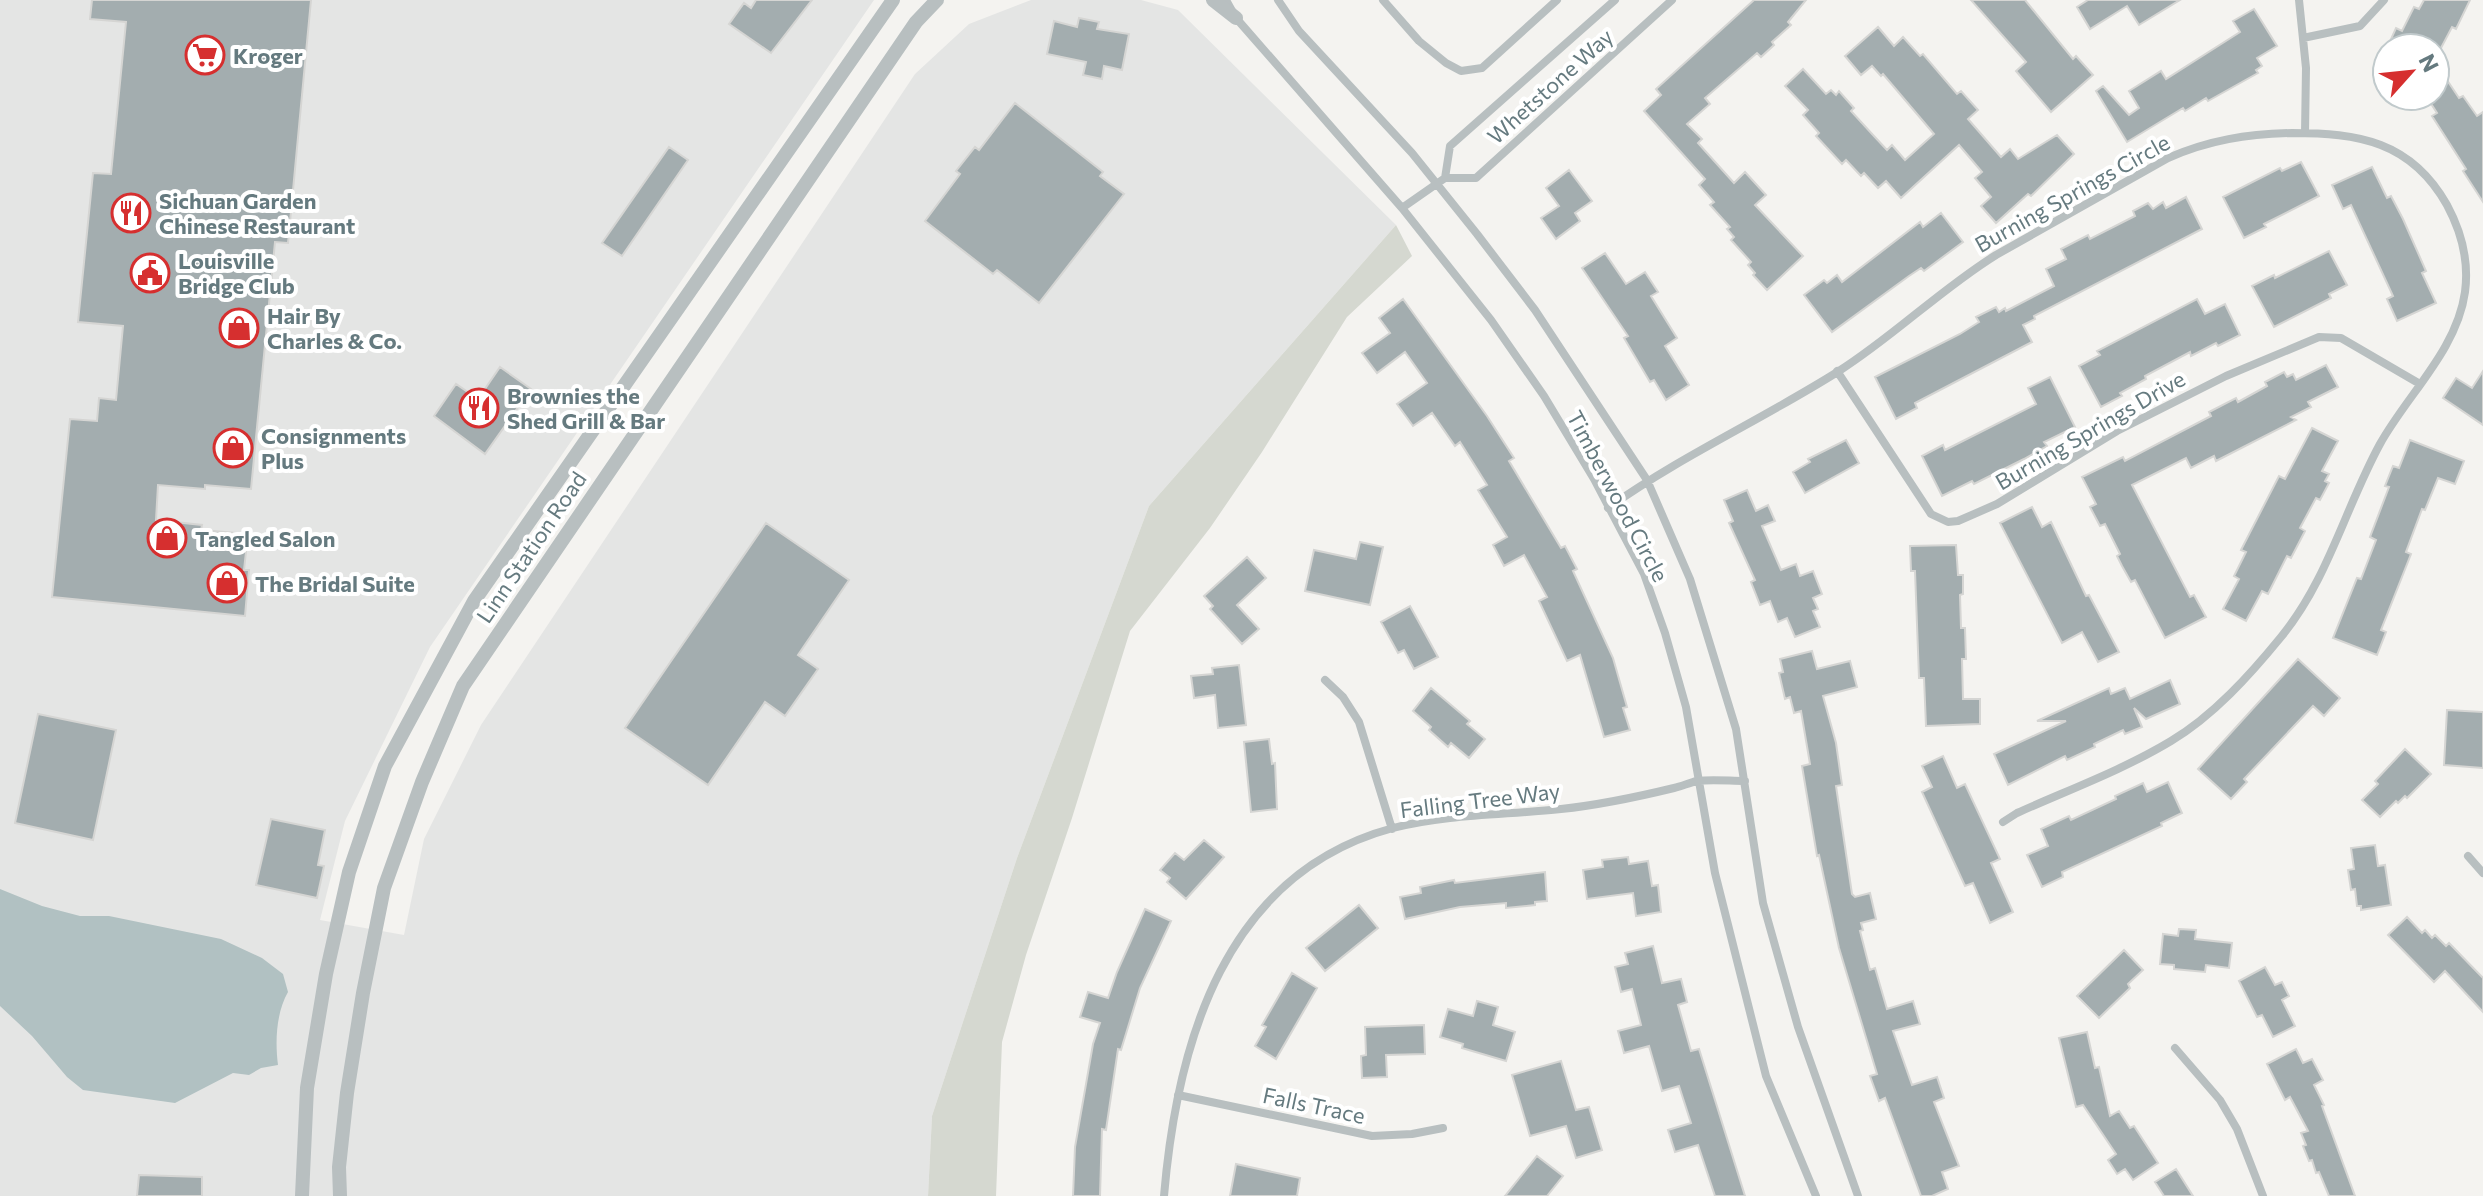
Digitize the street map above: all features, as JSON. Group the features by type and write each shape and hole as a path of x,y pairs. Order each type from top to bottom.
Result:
{"street":[{"name":"Linn Station Road","path":"302,1196 307,1088 326,974 349,872 385,766 474,601 893,0"},
{"name":"Linn Station Road","path":"340,1196 339,1167 347,1093 384,888 422,782 463,686 907,35 937,0"},
{"path":"1213,0 1236,18"},
{"name":"Timberwood Circle","path":"1226,0 1236,18 1402,208 1491,320 1544,396 1594,479 1644,574 1686,707 1715,873 1766,1076 1816,1196"},
{"name":"Timberwood Circle","path":"1278,0 1299,31 1441,180 1535,310 1647,480 1699,606 1736,729 1763,903 1798,1027 1858,1196"},
{"path":"1383,0 1419,41 1461,71 1482,68 1557,0"},
{"name":"Whetstone Way","path":"1441,180 1450,146 1615,0"},
{"name":"Whetstone Way","path":"1402,208 1441,180 1476,178 1672,0"},
{"path":"2299,0 2306,68 2305,133"},
{"path":"2303,38 2360,26 2384,0"},
{"name":"Burning Springs Circle","path":"1608,508 1647,480 1876,346 1973,269 2168,158 2195,146 2229,137 2305,133 2350,135 2396,151 2430,180 2453,216 2466,273 2462,309 2445,346 2382,441 2358,486 2316,586 2282,636 2241,681 2191,727 2171,741 2003,822"},
{"name":"Burning Springs Drive","path":"1837,371 1931,514 1948,522 1958,521 1997,504 2117,431 2226,376 2277,352 2319,337 2341,338 2420,384"},
{"path":"1325,680 1343,697 1359,722 1392,829"},
{"name":"Falling Tree Way","path":"1164,1196 1168,1147 1178,1095 1196,1026 1213,984 1241,934 1260,910 1279,890 1324,856 1356,840 1427,820 1586,806 1698,781 1745,781"},
{"path":"2468,856 2483,873"},
{"path":"2175,1048 2220,1100 2237,1129 2263,1196"},
{"name":"Falls Trace","path":"1178,1095 1372,1136 1412,1134 1443,1128"}],"shaded area":[{"path":"0,0 874,0 430,647 345,821 320,920 404,935 424,839 481,725 915,74 969,24 1031,0 1141,0 1178,10 1396,225 1149,506 1017,858 932,1116 928,1196 0,1196"},
{"path":"1396,225 1412,256 1347,317 1210,528 1130,631 1026,955 1002,1042 996,1196 928,1196 932,1116 1017,858 1149,506"},
{"path":"0,889 42,906 80,916 109,916 221,939 262,958 283,974 288,992 277,1028 278,1065 261,1068 249,1075 233,1073 175,1103 83,1090 0,1006"}],"building":[{"path":"92,0 311,0 288,243 275,242 251,489 158,485 156,520 202,525 201,530 248,534 244,570 249,570 245,616 52,597 70,419 97,421 99,398 116,400 123,326 78,322 93,173 111,174 126,22 90,19"},
{"path":"756,0 812,0 771,53 729,24 744,3 751,8"},
{"path":"1754,0 1806,0 1788,22 1791,25 1772,42 1774,45 1761,57 1757,53 1705,98 1710,104 1687,124 1702,139 1698,143 1734,183 1745,172 1766,195 1755,205 1803,256 1767,290 1753,275 1755,273 1748,265 1751,262 1731,240 1734,237 1727,229 1730,227 1710,205 1714,202 1699,185 1705,179 1644,111 1661,95 1656,89"},
{"path":"1971,0 2025,0 2073,59 2076,56 2093,75 2051,112 2016,71 2026,62"},
{"path":"2088,0 2180,0 2139,25 2127,6 2090,29 2077,7"},
{"path":"2424,0 2470,0 2456,29 2452,27 2449,32 2394,32 2396,28 2402,31 2414,7 2419,9"},
{"path":"2254,9 2277,46 2257,58 2262,66 2256,70 2258,73 2208,101 2206,98 2185,111 2183,108 2127,142 2096,91 2103,86 2129,115 2139,108 2129,91 2161,71 2166,79 2240,32 2233,21"},
{"path":"1079,18 1099,22 1097,29 1129,34 1122,70 1104,66 1102,79 1083,75 1086,62 1047,54 1054,21 1077,27"},
{"path":"1878,27 1894,46 1903,37 1920,56 1923,54 1957,94 1961,91 1978,110 1968,119 2001,157 2010,149 2018,159 2057,135 2074,154 2031,196 2028,194 1996,223 1981,206 1991,197 1975,178 1982,172 1959,145 1901,198 1886,181 1878,188 1846,160 1842,164 1816,136 1819,133 1803,115 1808,110 1785,86 1803,69 1826,94 1831,90 1836,95 1839,91 1854,108 1851,111 1887,150 1892,145 1905,160 1934,134 1883,74 1881,76 1872,66 1861,75 1845,56"},
{"path":"2451,86 2459,98 2463,96 2477,116 2483,112 2483,202 2432,116 2451,112"},
{"path":"1015,103 1103,172 1100,176 1124,194 1039,303 997,270 993,274 925,221 960,174 956,171 975,147 979,150"},
{"path":"669,147 688,160 622,256 602,243"},
{"path":"2301,162 2319,196 2264,224 2266,227 2244,238 2223,197 2280,168 2282,171"},
{"path":"2372,167 2387,198 2391,196 2403,219 2436,303 2397,321 2387,299 2393,296 2351,205 2343,209 2332,185"},
{"path":"1569,170 1592,201 1575,213 1580,221 1556,239 1541,218 1559,206 1546,188"},
{"path":"2186,197 2202,229 2034,316 2035,319 2023,325 2032,342 1915,403 1917,408 1896,419 1875,377 1960,334 1979,322 1976,317 1996,307 1999,312 2005,308 2006,311 2054,286 2046,269 2066,259 2061,249 2088,235 2090,239 2135,216 2133,211 2148,203 2153,209 2163,202 2166,208"},
{"path":"1941,213 1963,242 1924,271 1921,268 1909,276 1832,332 1804,295 1824,280 1827,283 1837,275 1842,282 1920,222 1923,227"},
{"path":"2329,251 2347,285 2329,294 2331,298 2274,327 2252,286"},
{"path":"1605,253 1626,284 1645,272 1658,292 1651,296 1677,338 1665,346 1689,385 1666,400 1654,380 1650,382 1624,338 1628,336 1582,268"},
{"path":"1403,299 1487,416 1514,458 1509,461 1561,548 1565,546 1577,569 1573,571 1613,658 1630,730 1604,737 1580,655 1567,661 1539,601 1547,597 1524,555 1504,566 1493,545 1507,537 1478,490 1487,485 1460,442 1455,446 1432,413 1413,426 1397,404 1427,383 1405,352 1377,373 1362,353 1390,333 1379,318"},
{"path":"2197,299 2205,314 2225,304 2240,335 2191,356 2190,352 2145,376 2146,379 2120,393 2122,396 2101,407 2079,366 2100,355 2097,351"},
{"path":"2326,365 2338,387 2308,402 2311,407 2291,417 2296,420 2216,461 2214,456 2191,468 2186,458 2132,485 2190,597 2194,595 2206,617 2165,638 2135,580 2131,582 2122,566 2117,556 2120,554 2105,524 2100,526 2090,507 2096,504 2082,477 2123,457 2125,461 2211,416 2209,412 2236,398 2238,402 2267,386 2265,382 2284,372 2287,377 2293,374 2296,380"},
{"name":"Brownies the Shed Grill & Bar","path":"500,367 531,389 485,454 434,416 456,384 478,399"},
{"path":"2483,371 2483,425 2443,398 2456,378 2472,388"},
{"path":"2050,377 2075,427 2044,442 2047,446 2024,459 1942,496 1922,456 1943,445 1945,450 2036,404 2028,388"},
{"path":"2312,428 2338,441 2322,471 2329,474 2325,481 2329,483 2320,500 2316,498 2300,528 2305,531 2291,558 2287,556 2268,594 2262,591 2246,621 2223,609 2239,579 2234,576 2246,552 2241,550 2279,476 2285,479"},
{"path":"1846,440 1859,463 1805,493 1793,472 1810,462 1808,459"},
{"path":"2410,440 2464,461 2455,484 2438,478 2425,510 2422,509 2406,552 2411,554 2381,630 2386,632 2377,655 2333,638 2376,540 2370,537 2389,487 2385,486 2393,466 2399,468"},
{"path":"1747,490 1756,511 1768,505 1775,521 1762,526 1781,570 1796,564 1800,576 1813,571 1822,594 1813,598 1818,609 1813,611 1820,627 1795,637 1787,618 1778,622 1770,601 1760,605 1751,582 1755,580 1729,523 1733,521 1724,500"},
{"path":"2032,507 2042,527 2051,522 2086,596 2089,595 2119,652 2098,662 2082,632 2062,643 2000,523"},
{"path":"766,523 849,580 798,655 818,669 785,716 765,702 708,785 625,728"},
{"path":"1360,542 1383,547 1370,605 1305,591 1314,550 1356,559"},
{"path":"1956,545 1958,575 1963,575 1961,628 1965,628 1966,659 1962,659 1963,699 1980,699 1980,724 1926,726 1924,678 1919,678 1915,571 1911,571 1910,546"},
{"path":"1247,557 1266,578 1237,605 1259,629 1242,644 1210,609 1213,606 1204,596"},
{"path":"1410,606 1438,657 1414,669 1404,650 1398,653 1381,622"},
{"path":"1812,651 1817,669 1850,661 1857,687 1823,696 1836,743 1842,785 1836,786 1852,894 1855,897 1870,893 1876,919 1861,923 1863,930 1860,931 1870,970 1875,968 1887,1009 1913,1001 1920,1024 1893,1031 1912,1085 1937,1077 1944,1098 1934,1102 1959,1166 1942,1172 1948,1189 1932,1196 1921,1196 1885,1098 1879,1101 1870,1076 1877,1074 1839,948 1817,856 1802,766 1810,764 1801,711 1794,713 1790,697 1785,699 1779,673 1783,672 1780,659"},
{"path":"2298,659 2340,698 2324,716 2313,706 2244,779 2247,782 2231,799 2198,769"},
{"path":"1239,665 1246,725 1218,728 1215,695 1194,698 1191,676 1213,674 1212,668"},
{"path":"2170,680 2180,704 2146,719 2134,708 2142,727 2125,734 2123,730 2094,744 2095,747 2067,760 2065,756 2008,785 1994,754 2066,721 2037,721 2109,688 2111,694 2125,688 2130,699"},
{"path":"1431,688 1470,721 1467,724 1485,739 1469,758 1451,743 1448,747 1413,711"},
{"path":"2447,710 2483,712 2483,768 2444,765"},
{"path":"38,714 116,730 93,840 15,823"},
{"path":"1269,739 1272,764 1275,763 1277,809 1251,812 1244,742"},
{"path":"2405,749 2431,774 2407,798 2405,796 2398,803 2396,801 2380,817 2362,800"},
{"path":"1943,756 1957,788 1965,784 2000,859 1991,863 2013,912 1990,923 1973,883 1965,886 1922,792 1932,787 1922,766"},
{"path":"2168,782 2182,813 2161,823 2162,826 2062,872 2063,877 2042,887 2027,855 2048,846 2041,829 2069,816 2071,820 2143,783 2147,792"},
{"path":"271,819 325,830 318,865 324,866 317,898 256,885"},
{"path":"1204,840 1224,857 1186,899 1167,882 1170,878 1160,870 1175,853 1184,860"},
{"path":"2375,845 2378,866 2385,865 2391,905 2361,910 2361,906 2357,906 2355,889 2351,890 2348,870 2354,869 2351,848"},
{"path":"1628,857 1629,864 1648,861 1652,886 1658,885 1661,912 1636,916 1633,893 1587,899 1583,870 1603,867 1602,860"},
{"path":"1545,872 1547,901 1506,908 1506,903 1460,907 1405,919 1400,897 1421,893 1420,887 1454,880 1455,883"},
{"path":"1359,905 1378,928 1325,971 1306,948"},
{"path":"1145,909 1171,921 1140,988 1121,1050 1118,1049 1106,1130 1102,1129 1100,1196 1073,1196 1075,1147 1093,1044 1100,1023 1080,1017 1088,992 1108,998"},
{"path":"2407,917 2422,933 2425,930 2432,938 2435,935 2446,946 2449,943 2483,978 2483,1012 2445,971 2434,982 2388,935"},
{"path":"2179,929 2196,930 2195,939 2232,943 2229,968 2206,965 2205,972 2174,969 2174,965 2160,964 2163,934 2178,936"},
{"path":"1653,946 1662,983 1681,979 1687,1002 1678,1005 1691,1051 1699,1049 1745,1196 1715,1196 1698,1145 1675,1152 1668,1130 1691,1123 1679,1086 1662,1091 1649,1046 1624,1053 1618,1031 1641,1025 1632,989 1621,992 1615,967 1628,964 1625,953"},
{"path":"2124,950 2143,970 2128,984 2130,988 2099,1018 2077,996"},
{"path":"2265,967 2275,985 2282,982 2289,996 2282,1000 2295,1026 2273,1037 2262,1015 2257,1017 2239,981"},
{"path":"1292,973 1317,988 1276,1059 1255,1046 1266,1027 1262,1025"},
{"path":"1477,1001 1498,1007 1493,1025 1515,1032 1506,1061 1462,1048 1463,1044 1440,1037 1448,1009 1473,1016"},
{"path":"1424,1025 1425,1054 1386,1055 1387,1077 1362,1078 1361,1056 1366,1055 1365,1027"},
{"path":"2087,1032 2110,1116 2119,1111 2130,1128 2134,1126 2158,1163 2133,1180 2125,1169 2117,1174 2108,1160 2116,1154 2083,1105 2076,1107 2059,1038"},
{"path":"2296,1049 2303,1063 2312,1059 2323,1080 2314,1085 2324,1105 2355,1196 2329,1196 2303,1146 2306,1145 2301,1133 2308,1131 2290,1097 2285,1100 2267,1064"},
{"path":"1561,1061 1576,1110 1589,1107 1602,1150 1576,1158 1566,1126 1530,1136 1512,1075"},
{"path":"1537,1156 1563,1176 1547,1196 1505,1196"},
{"path":"1236,1164 1300,1178 1297,1196 1230,1196"},
{"path":"2176,1169 2193,1196 2164,1196 2155,1182"},
{"path":"139,1175 202,1177 202,1196 137,1196"}],"place":[{"name":"Kroger","path":"205,55"},
{"name":"Sichuan Garden Chinese Restaurant","path":"131,213"},
{"name":"Louisville Bridge Club","path":"150,273"},
{"name":"Hair By Charles & Co.","path":"239,328"},
{"name":"Brownies the Shed Grill & Bar","path":"479,408"},
{"name":"Consignments Plus","path":"233,448"},
{"name":"Tangled Salon","path":"167,538"},
{"name":"The Bridal Suite","path":"227,583"}]}
